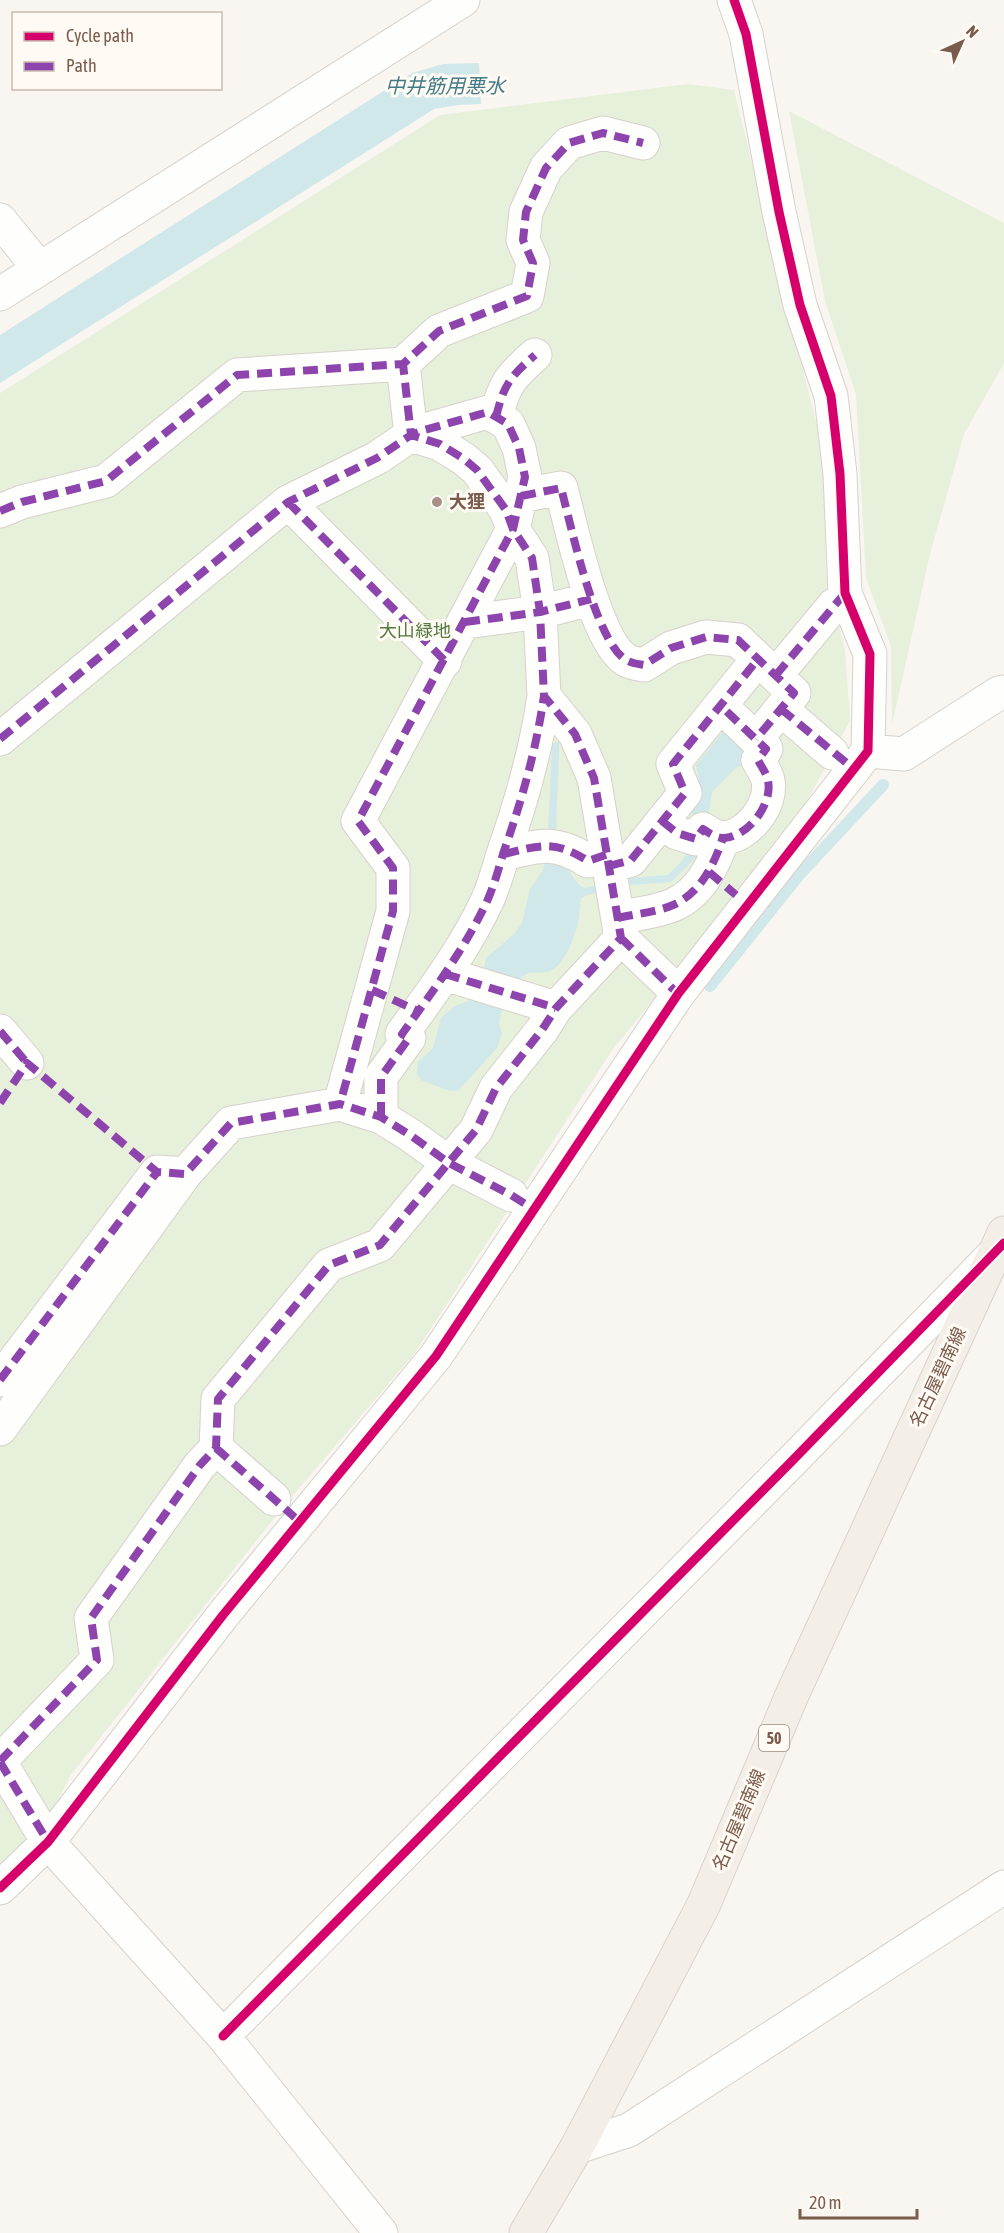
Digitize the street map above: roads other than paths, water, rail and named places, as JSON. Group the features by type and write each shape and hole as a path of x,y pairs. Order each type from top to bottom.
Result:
{"main road":[{"name":"名古屋碧南線","path":"526,2233 577,2147 704,1904 792,1695 1001,1243"}],"street":[{"path":"0,294 463,0"},
{"path":"0,1888 48,1842 223,1615 436,1356 678,994 868,751 870,654 845,593 840,474 831,396 800,305 779,212 746,34 734,0"},
{"path":"0,511 22,502 106,481 237,375 403,364 440,331 527,296 533,262 523,240 526,212 546,168 569,143 603,133 643,143"},
{"path":"0,220 39,268"},
{"path":"496,417 502,391 513,375 535,355"},
{"path":"403,364 411,435"},
{"path":"0,739 288,502 377,458 411,435 488,412 508,424 519,448 525,477 513,530 445,662 358,821 393,868 393,911 340,1104"},
{"path":"381,1117 381,1077 409,1038 402,1034 418,1011 458,978 520,806 536,746 544,696 540,612 532,558 513,530 506,510 477,470 440,444 411,435"},
{"path":"521,496 561,488 591,600 609,639 625,660 644,665 671,648 706,637 738,640 794,693 756,739"},
{"path":"288,502 445,662"},
{"path":"465,622 540,612 591,600"},
{"path":"504,854 554,847 588,861 609,863 631,860 685,793 673,764 721,706 834,605"},
{"path":"868,751 904,754 1004,692"},
{"path":"544,696 575,734 594,778 618,922 668,983"},
{"path":"662,821 677,833 740,834 752,823 766,801 768,782 758,760 766,749 721,706"},
{"path":"780,709 832,753"},
{"path":"707,835 710,872 736,895"},
{"path":"380,2233 224,2036 48,1842 0,1762 97,1660 91,1618 200,1465 216,1448 218,1399 328,1265 380,1245 449,1163 476,1130 496,1089 543,1030 556,1008 618,922 673,905 710,872"},
{"path":"458,978 556,1008"},
{"path":"372,990 418,1011"},
{"path":"0,1031 27,1063"},
{"path":"0,1429 185,1174 231,1123 340,1104 381,1117 449,1163 510,1195"},
{"path":"0,1380 157,1172 185,1174"},
{"path":"224,2036 792,1461 1001,1243"},
{"path":"216,1448 274,1499"},
{"path":"577,2147 629,2130 1004,1887"}],"water":[{"name":"中井筋用悪水","path":"479,63 481,104 434,109 0,383 0,335 412,73 443,64"},
{"path":"729,724 750,761 736,768 712,792 702,852 671,882 620,886 581,899 578,925 569,949 558,966 549,972 529,973 521,977 511,988 501,1013 499,1024 502,1033 497,1048 459,1090 450,1091 421,1080 417,1074 418,1062 433,1048 441,1018 453,1007 470,1000 480,990 486,958 514,934 522,923 530,889 543,870 547,853 552,744 559,741 558,842 570,873 585,888 621,879 668,875 681,862 688,851 692,830 692,810 701,794 696,765"}],"waterway":[{"path":"710,986 799,875 883,785"}],"place":[{"name":"大狸","path":"437,502"}],"park label":[{"name":"大山緑地","path":"415,631"}]}
